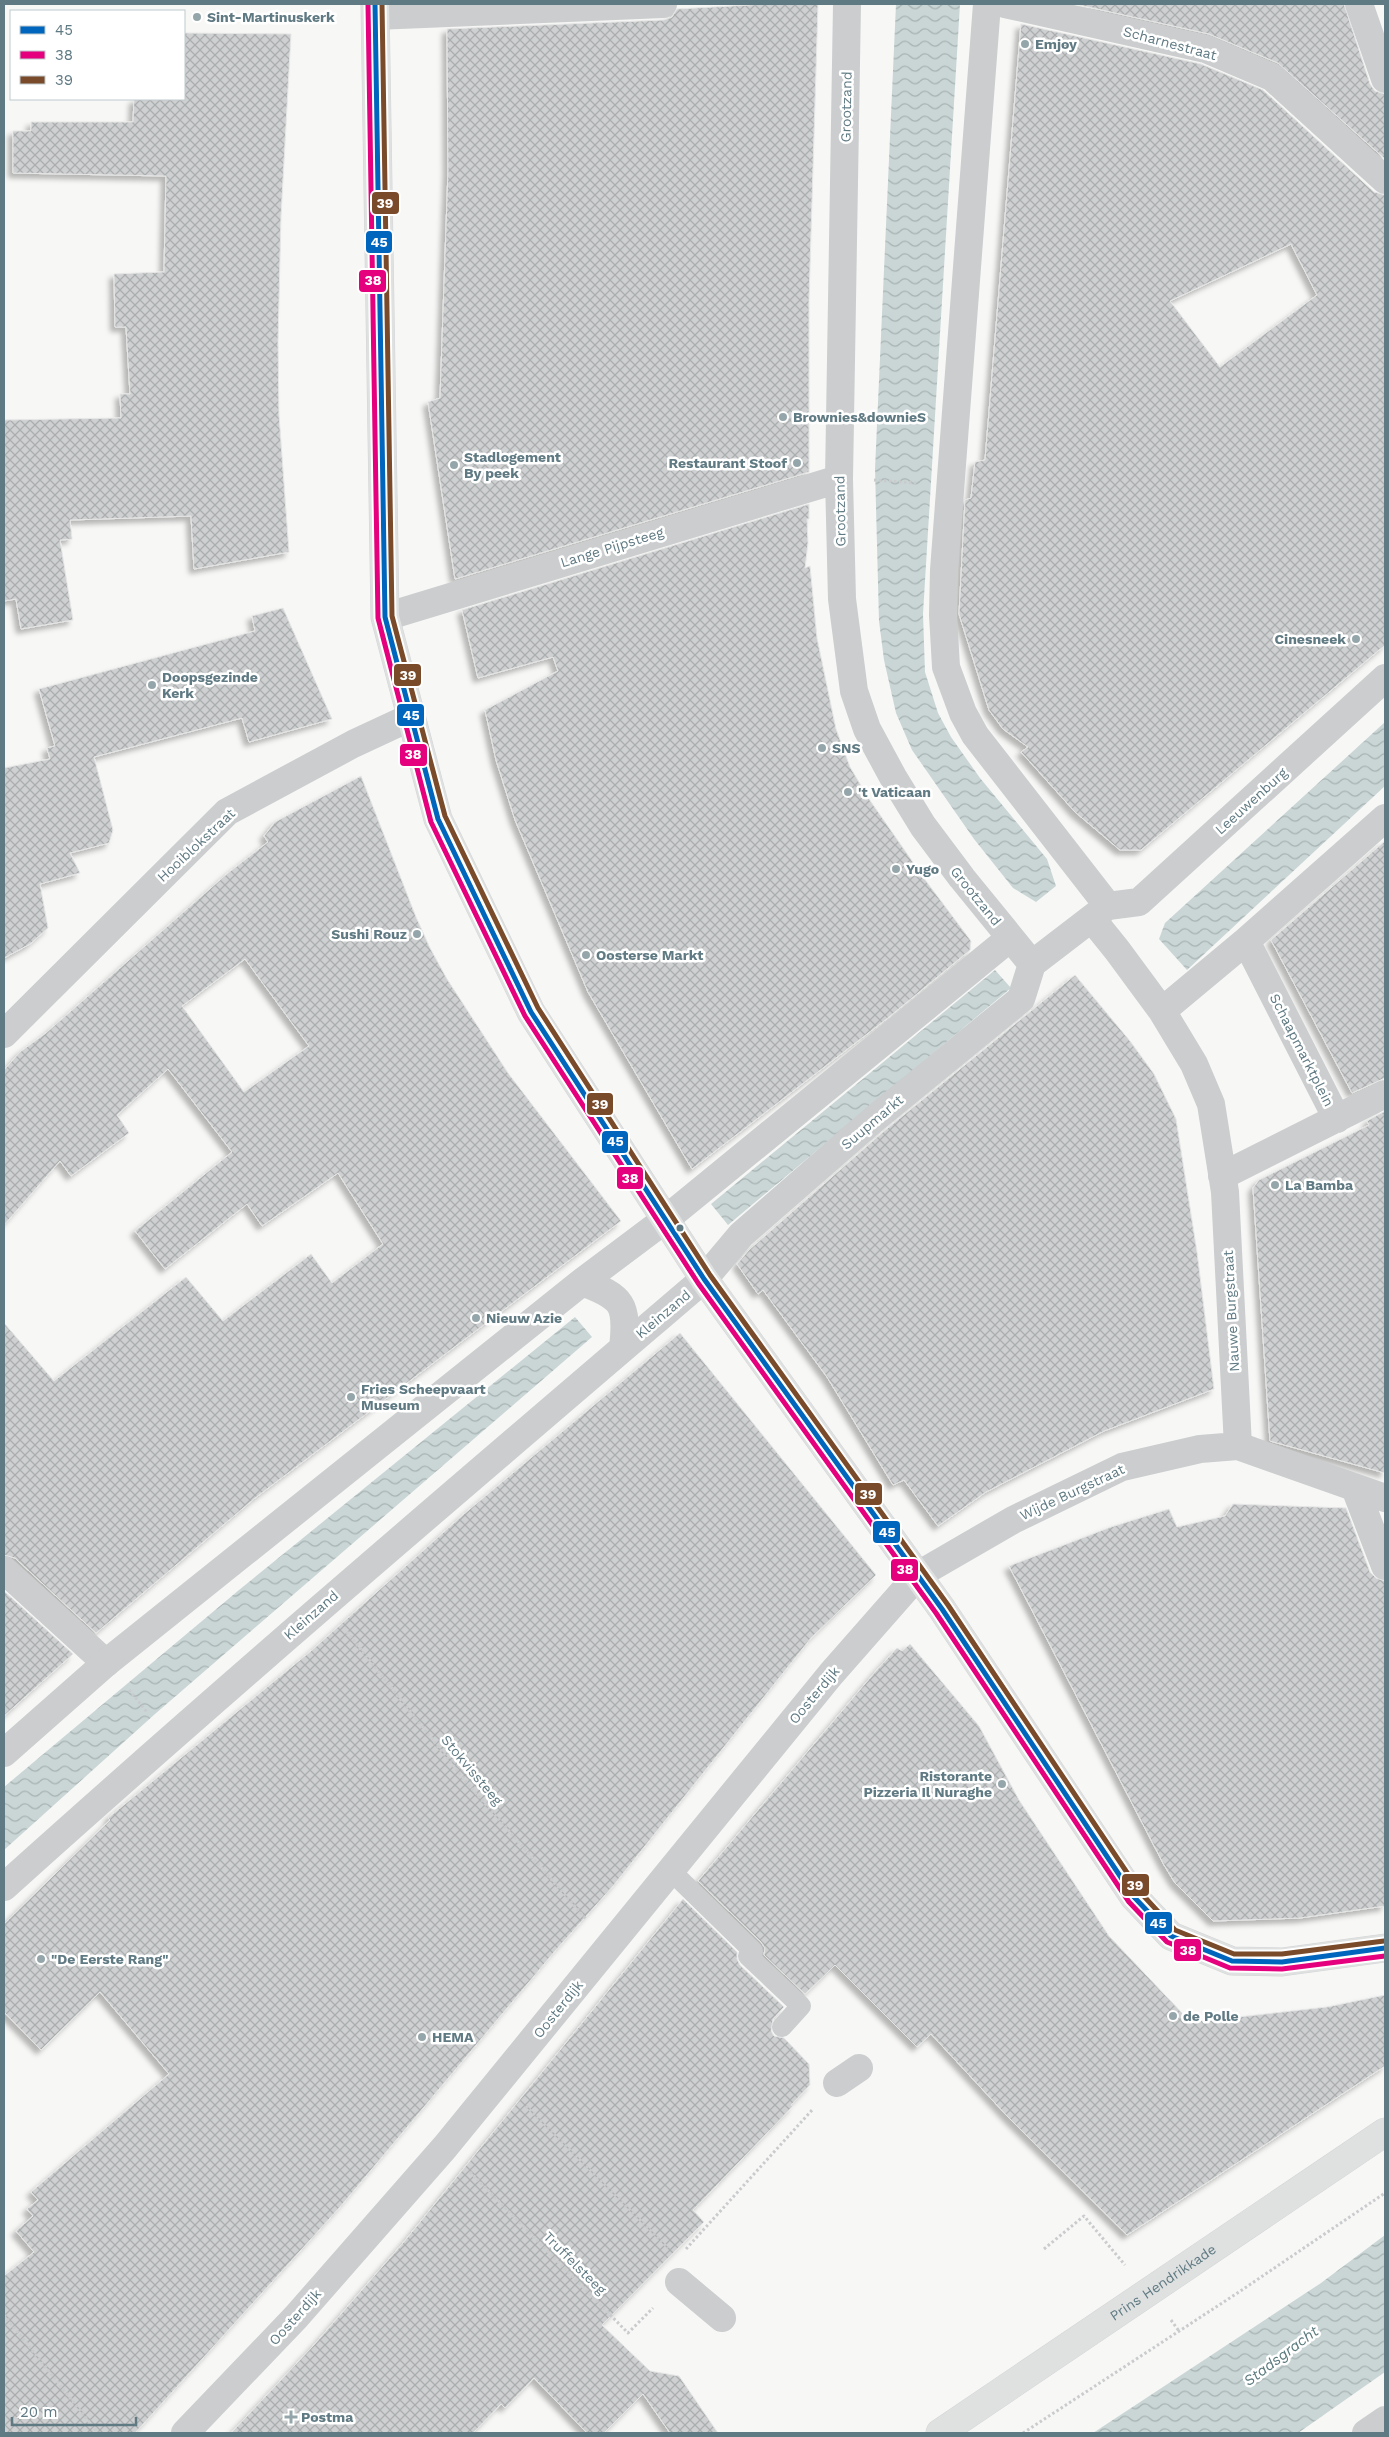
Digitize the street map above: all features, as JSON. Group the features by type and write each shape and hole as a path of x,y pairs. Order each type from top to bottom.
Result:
{"main road":[{"path":"375,10 385,617 438,819 531,1012 704,1279 918,1575 1134,1897 1171,1936 1232,1961 1282,1962 1385,1948"},
{"name":"Prins Hendrikkade","path":"940,2433 1385,2132"}],"street":[{"path":"375,10 663,4"},
{"name":"Grootzand","path":"847,4 839,478 842,599 854,691 867,729 893,777 924,826 962,878 1032,964"},
{"path":"986,4 944,570 943,615 946,667 957,698 975,735 1100,913 1117,950 1162,1011 1194,1064 1211,1104 1222,1176"},
{"name":"Scharnestraat","path":"1005,4 1206,49 1272,78 1385,180"},
{"path":"1359,4 1385,79"},
{"name":"Lange Pijpsteeg","path":"385,617 839,478"},
{"name":"Leeuwenburg","path":"1100,913 1140,902 1385,678"},
{"name":"Hooiblokstraat","path":"8,1022 227,812 353,744 411,717"},
{"path":"1162,1011 1246,941 1385,818"},
{"path":"1032,964 1100,913"},
{"path":"4,1753 114,1673 582,1282 666,1219 1010,938"},
{"name":"Schaapmarktplein","path":"1222,1176 1337,1119 1246,941"},
{"name":"Suupmarkt","path":"704,1279 741,1235 873,1120 1021,999 1032,964"},
{"path":"1337,1119 1385,1094"},
{"name":"Nauwe Burgstraat","path":"1222,1176 1225,1192 1238,1446"},
{"name":"Kleinzand","path":"4,1887 169,1738 324,1603 704,1279"},
{"name":"Kleinzand","path":"582,1282 604,1290 615,1297 624,1310 626,1322 623,1348"},
{"path":"1238,1446 1385,1498"},
{"name":"Wijde Burgstraat","path":"918,1575 1013,1520 1122,1467 1200,1449 1238,1446"},
{"path":"1355,1488 1385,1566"},
{"path":"4,1570 114,1673"},
{"name":"Oosterdijk","path":"185,2433 296,2316 445,2147 831,1674 918,1575"},
{"path":"837,2083 859,2068"},
{"path":"682,2270 722,2318"},
{"path":"1366,2433 1385,2420"}],"lane":[{"path":"671,1871 753,1951 748,1956 801,2006 782,2027"}],"path":[{"path":"874,480 923,484"},
{"name":"Stokvissteeg","path":"324,1603 467,1783 610,1946"},
{"path":"114,1673 153,1719"},
{"path":"500,2080 682,2270 837,2083"},
{"name":"Truffelsteeg","path":"445,2147 628,2333 682,2270"},
{"path":"1023,2433 1180,2331 1385,2193"},
{"path":"1044,2249 1084,2216 1180,2331"},
{"path":"4,2315 98,2433"}],"water":[{"path":"896,4 960,4 923,614 925,672 938,713 951,737 980,778 1047,859 1056,886 1036,902 1013,888 974,839 912,750 896,713 884,660 879,621 875,469"},
{"path":"1385,722 1385,786 1187,970 1159,939 1165,923"},
{"path":"995,970 1011,988 728,1225 711,1204"},
{"path":"575,1317 592,1337 155,1714 4,1850 4,1787 239,1590"},
{"name":"Stadsgracht","path":"1385,2235 1385,2372 1298,2433 1093,2433 1321,2283"}],"building":[{"path":"768,4 818,4 809,300 809,472 455,579 428,402 440,398 448,171 447,29 664,20 672,17 677,9"},
{"path":"1075,4 1344,4 1370,84 1375,91 1385,94 1385,159 1278,63 1209,34"},
{"path":"1021,24 1201,64 1263,90 1374,192 1385,195 1385,645 1141,850 1120,850 1075,812 1021,752 1028,747 1003,729 989,710 959,614 965,500 971,498 975,462 985,460","holes":["1291,244 1317,295 1220,367 1170,301"]},
{"path":"185,33 291,34 281,216 278,342 279,415 289,552 194,569 191,516 70,520 72,539 60,540 73,620 21,629 16,599 4,601 4,420 121,418 120,394 130,394 126,327 115,327 114,274 164,272 166,176 13,173 13,131 31,131 31,122 133,122 134,100 185,100"},
{"path":"809,504 805,568 810,566 817,638 836,729 850,767 869,799 926,881 971,941 970,950 889,1017 692,1169 588,992 515,820 496,760 485,710 558,671 553,657 478,678 462,610"},
{"path":"283,608 332,719 249,742 242,718 94,757 113,830 109,843 70,853 80,873 40,884 48,928 30,944 4,958 4,768 50,759 47,748 55,746 39,689 255,631 252,616"},
{"path":"361,776 416,917 447,979 508,1073 621,1221 255,1498 96,1633 15,1558 4,1555 4,1323 54,1381 186,1277 223,1321 311,1254 332,1283 383,1244 338,1173 262,1226 247,1204 165,1269 135,1231 232,1152 168,1069 117,1115 129,1133 71,1176 60,1161 4,1225 4,1070 20,1052 46,1033 228,873 268,842 264,836 275,822","holes":["245,959 309,1046 244,1092 182,1006"]},
{"path":"1385,841 1385,1078 1352,1093 1271,940"},
{"path":"1075,975 1130,1041 1154,1074 1176,1119 1197,1252 1214,1389 1104,1431 986,1492 938,1526 904,1480 893,1485 827,1377 763,1290 758,1294 737,1264 749,1250 883,1132"},
{"path":"1385,1111 1385,1473 1270,1441 1253,1188 1259,1180 1369,1125 1367,1121"},
{"path":"680,1333 876,1575 811,1638 613,1886 555,1951 340,2207 135,2433 4,2433 4,2276 34,2252 16,2231 33,2216 27,2209 38,2200 31,2192 169,2074 100,1992 41,2050 4,2012 4,1924 110,1820 108,1818 311,1651 464,1514"},
{"path":"1233,1504 1346,1508 1370,1572 1376,1578 1385,1581 1385,1906 1300,1918 1213,1921 1175,1883 1164,1865 1009,1566 1111,1527 1169,1509 1177,1527 1225,1516"},
{"path":"4,1591 73,1654 4,1716"},
{"path":"910,1644 979,1726 1019,1800 1109,1936 1184,2015 1203,2021 1327,2007 1385,1995 1385,2066 1127,2235 1008,2117 931,2034 917,2047 835,1965 805,1994 764,1955 765,1948 761,1942 698,1881 875,1672 897,1648 902,1651"},
{"path":"683,1899 737,1952 737,1959 740,1965 784,2007 773,2019 771,2031 774,2036 784,2038 809,2064 810,2085 791,2105 793,2106 693,2210 704,2222 602,2325 650,2371 679,2376 718,2433 670,2433 643,2394 604,2433 587,2433 534,2378 505,2408 501,2404 473,2433 231,2433 313,2346 403,2243"}],"transit line":[{"name":"38","path":"368,4 378,618 431,822 525,1016 698,1283 936,1613 1129,1902 1167,1942 1230,1968 1282,1969 1385,1956"},
{"name":"45","path":"375,4 385,617 438,819 531,1012 704,1279 942,1609 1134,1897 1171,1936 1232,1961 1282,1962 1385,1948"},
{"name":"39","path":"382,4 392,616 445,816 538,1008 710,1275 948,1605 1140,1892 1175,1930 1234,1954 1282,1954 1384,1941"}],"place":[{"name":"Sint-Martinuskerk","path":"197,17"},
{"name":"Emjoy","path":"1025,44"},
{"name":"Brownies&downieS","path":"783,417"},
{"name":"Restaurant Stoof","path":"797,463"},
{"name":"Stadlogement By peek","path":"454,465"},
{"name":"Cinesneek","path":"1356,639"},
{"name":"Doopsgezinde Kerk","path":"152,685"},
{"name":"SNS","path":"822,748"},
{"name":"'t Vaticaan","path":"848,792"},
{"name":"Yugo","path":"896,869"},
{"name":"Sushi Rouz","path":"417,934"},
{"name":"Oosterse Markt","path":"586,955"},
{"name":"La Bamba","path":"1275,1185"},
{"name":"Nieuw Azie","path":"476,1318"},
{"name":"Fries Scheepvaart Museum","path":"351,1397"},
{"name":"Ristorante Pizzeria Il Nuraghe","path":"1002,1784"},
{"name":"\"De Eerste Rang\"","path":"41,1959"},
{"name":"de Polle","path":"1173,2016"},
{"name":"HEMA","path":"422,2037"},
{"name":"Postma","path":"291,2417"}]}
